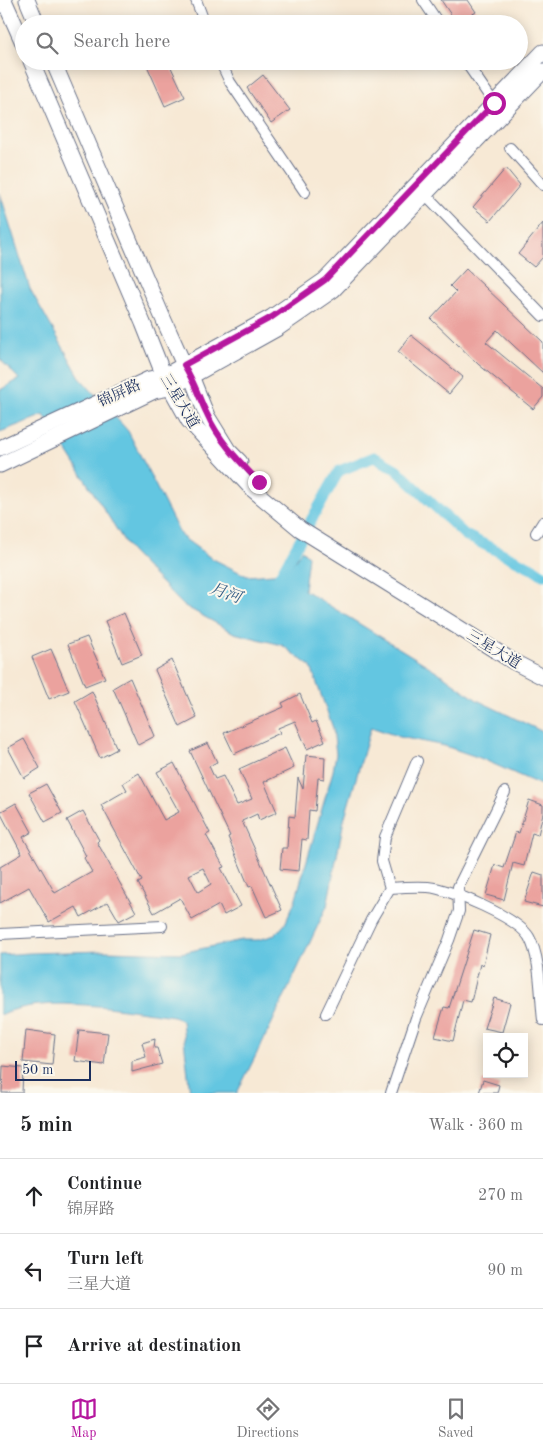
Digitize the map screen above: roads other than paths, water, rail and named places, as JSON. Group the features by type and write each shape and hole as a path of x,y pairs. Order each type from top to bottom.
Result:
{"street":[{"path":"4,0 15,25"},
{"path":"27,0 33,15"},
{"path":"196,0 202,15"},
{"path":"423,0 433,15"},
{"name":"锦屏路","path":"528,68 543,52"},
{"name":"三星大道","path":"35,70 167,382 189,422 252,489 306,527 514,662 543,678"},
{"name":"三星大道","path":"57,70 207,416 228,450 306,527 543,666"},
{"path":"224,70 230,82 305,192"},
{"path":"471,70 494,103"},
{"name":"锦屏路","path":"188,371 325,280 526,70"},
{"name":"锦屏路","path":"0,448 42,436 108,405 149,379 167,382 278,328 333,290 543,71"},
{"path":"510,148 543,185"},
{"path":"425,194 543,316"},
{"name":"锦屏路","path":"0,465 42,436"},
{"path":"536,533 543,522"},
{"path":"326,1014 371,920 390,888 382,861 385,837 417,761"},
{"path":"392,1093 416,1018 449,940 459,911 458,887 505,792"},
{"path":"390,888 427,887 445,890 503,916 519,926 529,936 540,962 543,1020"},
{"path":"0,934 162,926"}],"water":[{"name":"月河","path":"0,193 30,289 81,379 128,431 181,536 211,558 247,576 286,573 302,550 308,556 304,590 438,672 477,700 543,732 543,786 480,758 445,746 400,737 371,727 344,820 327,906 237,1093 190,1093 182,1021 174,1016 109,1007 62,1004 18,1008 0,1015 0,955 105,951 181,953 242,940 258,940 275,935 285,924 295,901 333,771 336,754 333,728 311,667 282,645 234,633 183,605 131,552 44,415 0,432 0,390 19,379 0,359"}],"waterway":[{"path":"272,585 279,577 339,471 374,457 396,469 465,535 543,575"}]}
